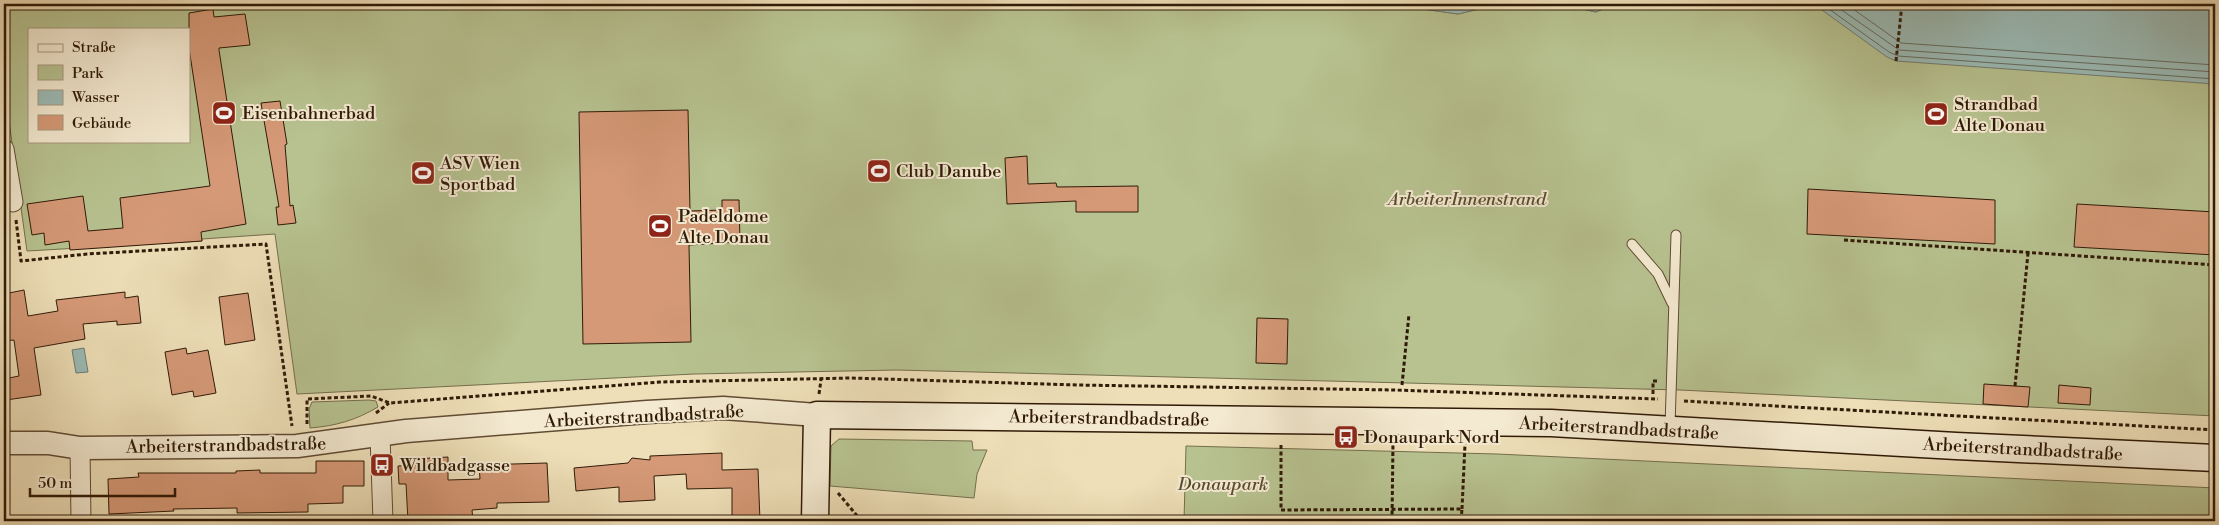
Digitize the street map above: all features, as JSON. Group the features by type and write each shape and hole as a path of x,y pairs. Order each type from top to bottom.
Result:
{"main road":[{"name":"Arbeiterstrandbadstraße","path":"817,416 1551,423 2215,458"},
{"path":"815,521 817,416"}],"street":[{"path":"4,151 13,202"},
{"name":"Arbeiterstrandbadstraße","path":"4,443 48,443 80,448 297,446 380,434 647,412 723,408 817,416"},
{"path":"380,434 384,521"},
{"path":"80,448 81,521"}],"lane":[{"path":"1670,430 1676,235"},
{"path":"1632,244 1658,274 1673,306"}],"path":[{"path":"1896,61 1902,4"},
{"path":"13,202 21,261 87,254 266,244 292,432"},
{"path":"1844,240 2215,265"},
{"path":"2015,386 2028,252"},
{"path":"1402,385 1409,314"},
{"path":"308,431 307,399 371,396 390,403 660,382 790,380"},
{"path":"1461,521 1466,422"},
{"path":"1281,445 1282,510 1462,509"},
{"path":"1392,521 1393,447"}],"green space":[{"name":"ArbeiterInnenstrand","path":"4,4 1388,4 1458,14 1500,4 1561,4 1596,12 1614,4 2215,4 2215,416 1680,390 897,370 694,374 297,394 275,234 202,239 202,241 27,251 4,85"},
{"path":"376,401 378,407 346,422 310,428 309,409 312,402"},
{"path":"839,439 972,441 973,450 987,450 977,474 974,498 830,486 831,446"},
{"name":"Donaupark","path":"1186,446 1497,454 2215,488 2215,521 1184,521"}],"water":[{"path":"1388,4 1500,4 1458,14"},
{"path":"1561,4 1614,4 1596,12"},
{"path":"1807,4 2215,4 2215,84 1896,61 1887,57 1815,5"},
{"path":"84,348 88,372 76,373 72,350"}],"building":[{"path":"213,9 214,17 245,14 250,45 219,48 246,224 201,232 202,241 70,250 69,241 45,245 44,233 32,235 27,204 83,196 88,231 123,228 120,198 210,186 190,55 189,13"},
{"path":"280,101 287,144 285,145 290,206 293,205 296,223 278,225 276,207 279,207 261,103"},
{"name":"Padeldome Alte Donau","path":"688,110 690,211 722,210 722,200 739,200 740,242 689,245 691,342 583,344 579,112"},
{"path":"1027,156 1028,184 1056,183 1057,187 1138,186 1138,212 1076,212 1076,201 1007,204 1005,158"},
{"path":"1808,189 1995,200 1995,244 1807,234"},
{"path":"2077,204 2215,212 2215,255 2074,247"},
{"path":"24,290 28,316 58,311 56,300 125,292 125,298 138,296 141,323 117,325 117,321 83,324 85,339 34,348 41,395 6,400 4,379 19,376 14,340 4,341 4,294"},
{"path":"248,293 255,340 225,345 219,297"},
{"path":"1257,318 1288,319 1287,364 1256,363"},
{"path":"186,348 187,354 208,350 216,393 194,397 193,391 172,395 165,352"},
{"path":"1984,384 2030,387 2028,407 1983,404"},
{"path":"2059,385 2091,388 2090,405 2058,403"},
{"path":"722,453 722,470 758,469 760,521 732,521 732,488 687,489 686,474 654,476 655,500 619,502 619,487 576,491 574,468 628,463 632,458 650,460 650,456"},
{"path":"448,457 448,480 480,479 479,465 547,463 549,502 497,503 497,508 472,510 473,521 408,521 406,484 399,484 398,466 416,465 415,459"},
{"path":"316,461 364,461 364,486 343,486 343,503 308,504 308,512 237,513 237,508 173,509 174,511 109,514 108,479 139,477 138,473 236,473 236,471 260,470 260,473 316,473"}],"place":[{"name":"Eisenbahnerbad","path":"224,113"},
{"name":"Strandbad Alte Donau","path":"1936,114"},
{"name":"Club Danube","path":"879,171"},
{"name":"ASV Wien Sportbad","path":"423,173"},
{"name":"Padeldome Alte Donau","path":"660,226"},
{"name":"Donaupark Nord","path":"1346,437"},
{"name":"Wildbadgasse","path":"382,465"}]}
